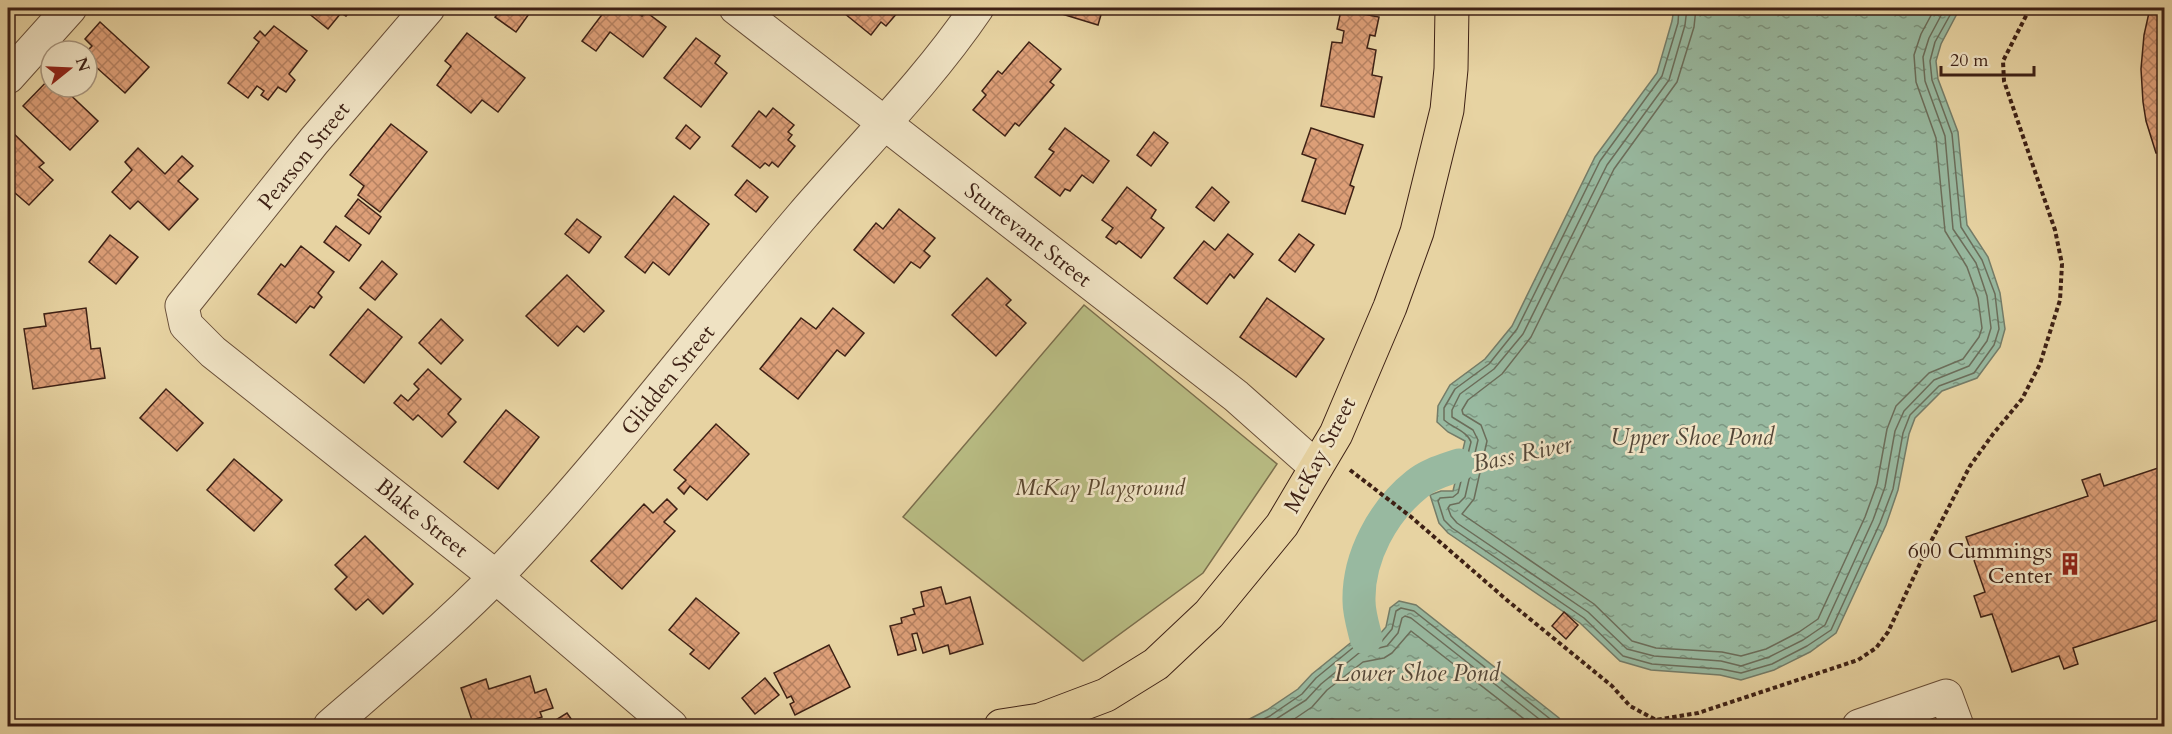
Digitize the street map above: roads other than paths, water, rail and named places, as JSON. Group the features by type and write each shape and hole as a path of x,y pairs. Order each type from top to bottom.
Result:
{"main road":[{"name":"McKay Street","path":"1002,726 1040,720 1106,695 1156,664 1209,614 1282,525 1336,434 1390,307 1417,232 1447,110 1451,69 1452,8"}],"street":[{"path":"8,77 70,8"},
{"name":"Pearson Street","path":"182,306 314,141 428,8"},
{"name":"Sturtevant Street","path":"736,8 1236,396 1316,467"},
{"name":"Glidden Street","path":"330,726 449,622 522,550 615,445 802,216 949,49 977,8"},
{"name":"Blake Street","path":"182,306 186,325 213,352 496,577 671,726"},
{"path":"1858,726 1946,696 1957,726"}],"water":[{"name":"Upper Shoe Pond","path":"1674,8 1960,8 1941,44 1936,61 1938,79 1958,132 1967,225 1988,257 2000,293 2005,329 2000,347 1977,378 1942,391 1915,418 1909,434 1898,490 1886,525 1836,633 1810,652 1774,670 1741,680 1720,675 1651,670 1620,661 1580,623 1448,533 1439,523 1430,495 1441,491 1453,491 1465,441 1448,432 1437,422 1438,406 1450,385 1485,359 1512,326 1595,157 1657,73"},
{"name":"Lower Shoe Pond","path":"1399,601 1416,605 1559,718 1563,726 1236,726 1267,710 1298,689 1312,674 1353,641 1378,636 1386,627 1390,608"}],"waterway":[{"name":"Bass River","path":"1366,638 1360,610 1360,584 1368,552 1383,521 1393,507 1417,484 1432,475 1459,465"}],"place":[{"name":"600 Cummings Center","path":"2070,564"}],"park label":[{"name":"McKay Playground","path":"1100,488"}]}
